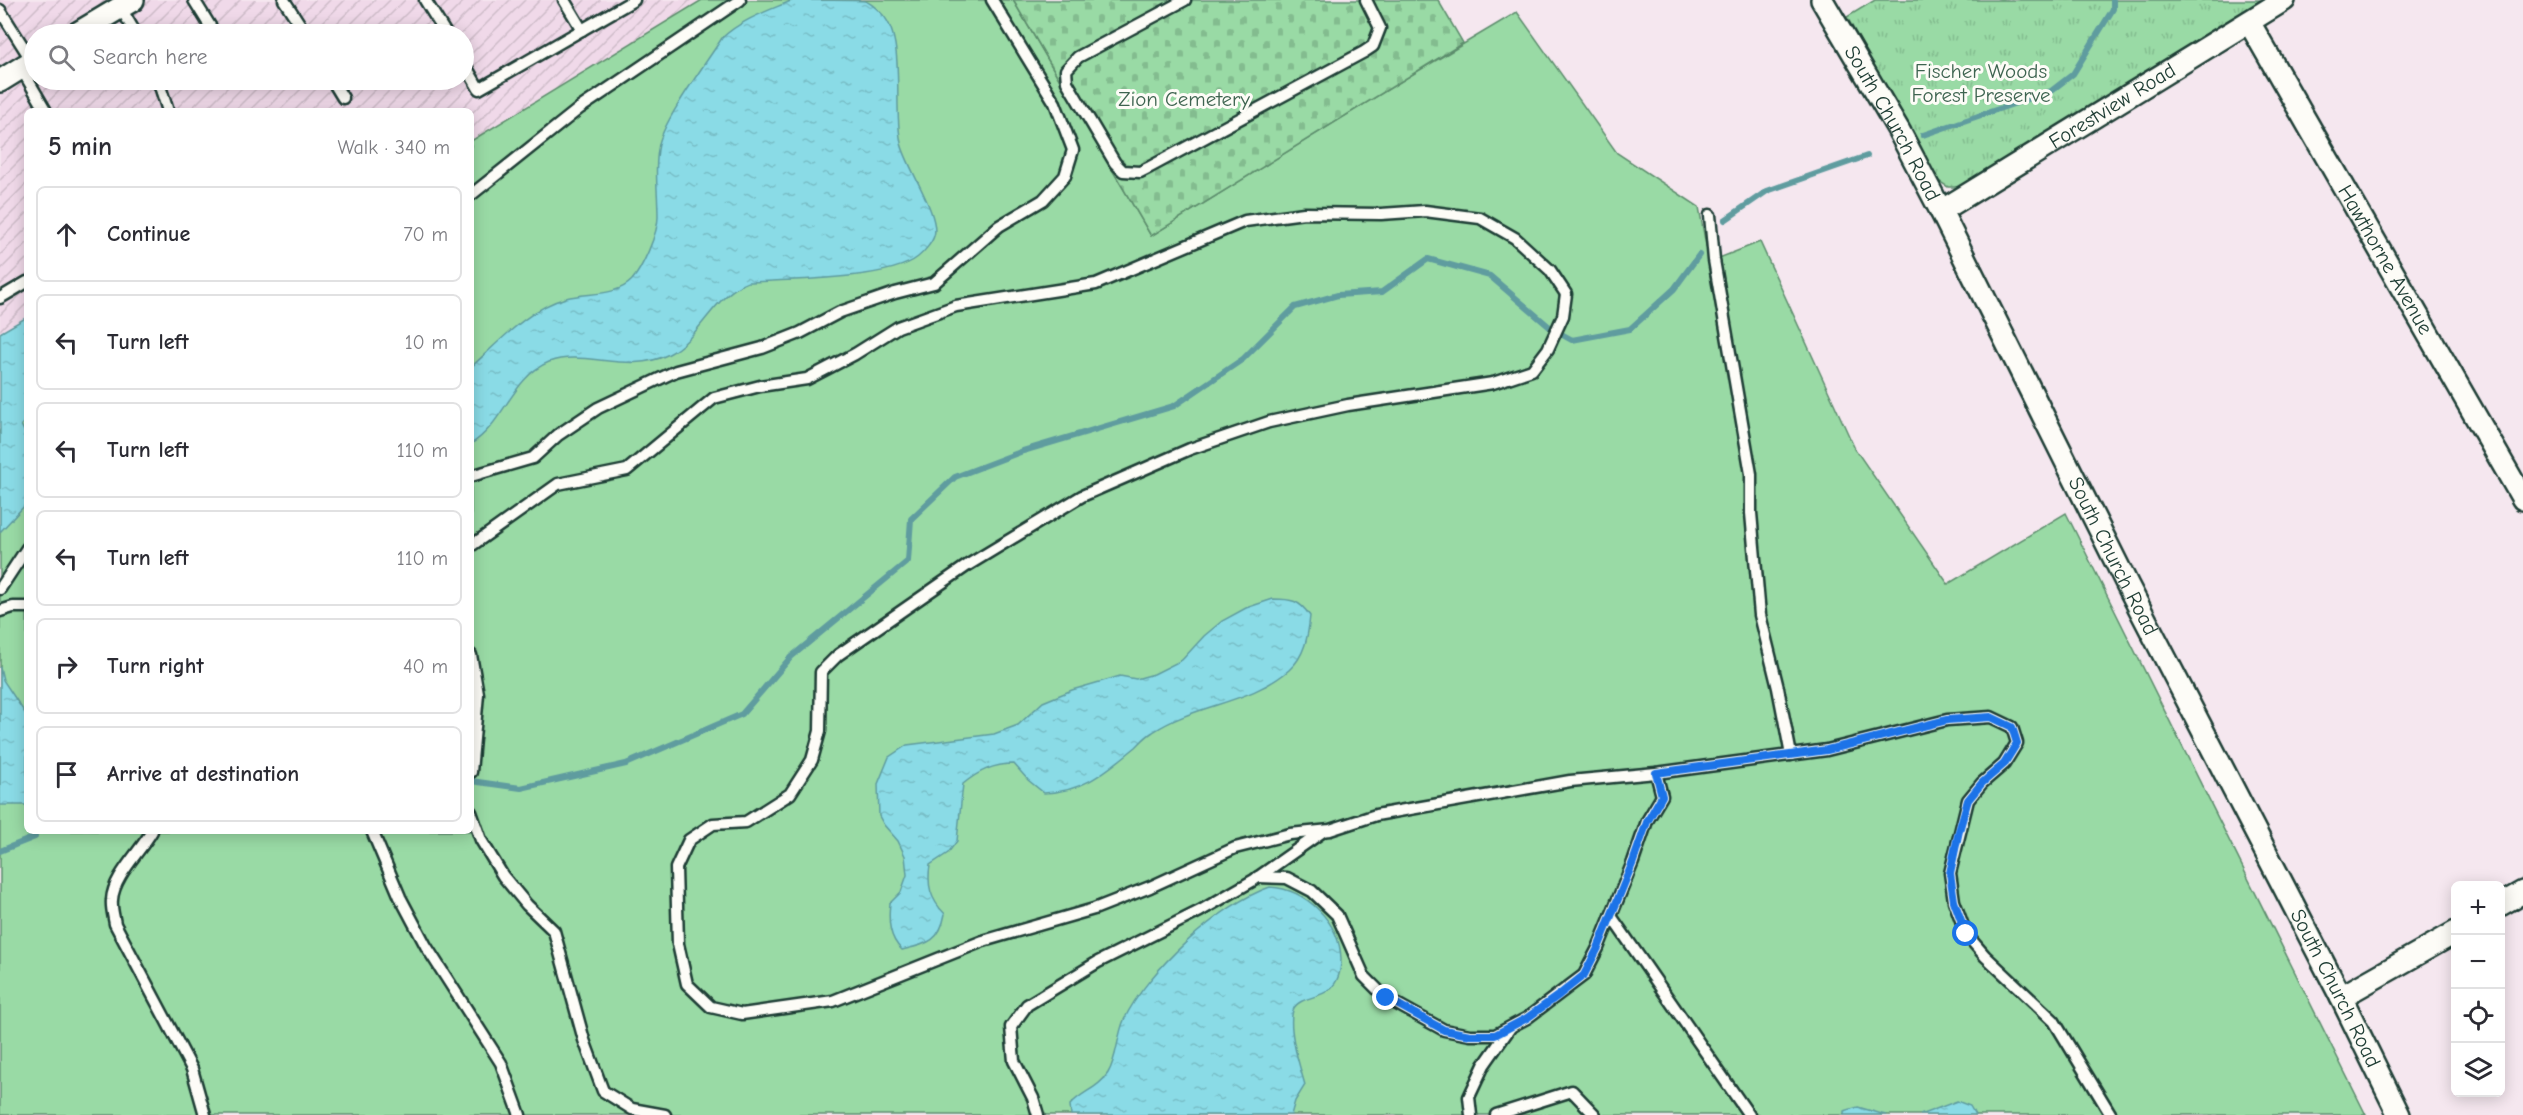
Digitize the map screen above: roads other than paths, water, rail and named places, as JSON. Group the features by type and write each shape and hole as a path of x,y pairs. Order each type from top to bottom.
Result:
{"street":[{"name":"South Church Road","path":"1822,0 1898,129 1941,211 2133,597 2342,997 2399,1115"},
{"name":"Forestview Road","path":"1941,211 2284,0"},
{"path":"91,24 123,2"},
{"name":"Hawthorne Avenue","path":"2249,22 2523,499"},
{"path":"0,81 24,66"},
{"path":"2505,902 2523,892"},
{"path":"2342,997 2451,935"}],"lane":[{"path":"195,0 209,24"},
{"path":"284,0 300,24"},
{"path":"425,0 440,24"},
{"path":"564,0 582,30"},
{"path":"474,80 479,89 634,0"},
{"path":"474,193 580,108 740,0"},
{"path":"474,475 534,458 558,435 598,408 676,371 762,348 800,333 840,312 895,293 934,283 999,226 1043,201 1065,176 1073,150 1055,103 992,0"},
{"path":"1185,0 1078,57 1066,70 1067,82 1115,163 1123,171 1140,172 1150,168 1373,46 1380,28 1366,0"},
{"path":"123,2 132,24"},
{"path":"0,9 24,54"},
{"path":"39,90 45,108"},
{"path":"161,90 167,108"},
{"path":"338,90 343,98"},
{"path":"474,544 558,484 627,470 714,398 760,386 807,378 855,354 898,327 956,306 1096,284 1245,221 1304,213 1381,214 1425,211 1480,218 1515,238 1550,270 1566,294 1561,319 1551,344 1532,370 1493,383 1348,405 1269,422 1190,449 1082,496 968,565 838,655 821,672 820,731 812,760 790,794 759,816 746,822 713,824 689,840 676,868 678,945 687,984 711,1006 742,1014 833,1001 983,941 1094,909 1150,887 1235,848 1290,834 1325,830 1376,815 1485,795 1570,782 1827,750 1947,720 1991,717 2012,727 2017,743 2004,764 1982,783 1968,800 1950,873 1954,901 1966,934 1985,956 2054,1021 2111,1115"},
{"path":"1710,214 1714,260 1751,474 1751,513 1760,615 1791,755"},
{"path":"0,298 24,284"},
{"path":"0,589 24,553"},
{"path":"0,611 13,607 24,608"},
{"path":"474,672 478,694 474,736"},
{"path":"1258,877 1287,878 1312,891 1337,915 1364,976 1386,998 1444,1030 1470,1035 1495,1035 1535,1012 1584,975 1611,916 1647,822 1662,796 1656,773"},
{"path":"474,820 481,840 502,876 554,931 584,1040 603,1091 632,1109 665,1115"},
{"path":"1038,1115 1033,1098 1014,1061 1011,1027 1027,1005 1098,962 1200,911 1258,877 1325,830"},
{"path":"150,834 134,860 125,867 112,899 115,924 131,959 192,1069 205,1115"},
{"path":"373,834 400,897 426,946 501,1063 520,1115"},
{"path":"1611,916 1749,1115"},
{"path":"1471,1115 1469,1097 1484,1065 1512,1026"},
{"path":"1496,1115 1572,1091 1595,1115"}],"water":[{"path":"793,0 865,1 883,15 890,27 897,58 901,143 933,216 934,236 929,245 918,257 904,265 885,270 837,277 748,282 725,296 679,348 653,360 622,362 576,358 549,362 526,378 492,425 474,442 474,364 515,327 539,309 574,296 610,292 632,280 645,259 657,224 656,171 659,144 669,120 722,38 730,31"},
{"path":"24,319 24,422 21,425 24,431 24,506 0,532 0,333"},
{"path":"1273,599 1294,601 1310,616 1307,638 1299,658 1289,670 1274,681 1240,697 1169,723 1148,735 1094,779 1071,789 1044,793 1014,764 987,769 963,784 957,841 948,853 930,865 931,891 936,903 945,914 943,923 940,931 931,940 902,950 892,935 889,910 890,903 901,892 907,875 905,856 898,841 879,816 878,784 889,757 907,745 994,734 1018,725 1043,702 1072,690 1120,676 1136,679 1154,674 1182,660 1204,636 1222,621 1246,608"},
{"path":"0,667 3,680 24,712 24,805 0,805"},
{"path":"1270,887 1297,894 1319,910 1335,933 1341,959 1338,976 1333,986 1326,992 1297,1004 1294,1008 1293,1035 1305,1085 1295,1101 1291,1115 1071,1115 1070,1105 1108,1073 1124,1020 1149,981 1167,961 1208,924 1229,908"},
{"path":"1957,1101 1970,1106 1975,1115 1920,1115"},
{"path":"1858,1107 1886,1115 1844,1115 1844,1111"}],"waterway":[{"path":"1923,135 2051,91 2073,74 2113,9 2113,0"},
{"path":"1725,220 1767,191 1867,156"},
{"path":"474,781 521,788 626,764 742,714 791,657 908,561 911,519 955,477 1023,451 1174,406 1243,359 1295,307 1338,295 1382,292 1428,259 1490,276 1552,329 1572,340 1630,329 1674,289 1699,255"},
{"path":"0,851 35,837 34,834"}],"park label":[{"name":"Fischer Woods Forest Preserve","path":"1981,83"},
{"name":"Zion Cemetery","path":"1184,99"}]}
